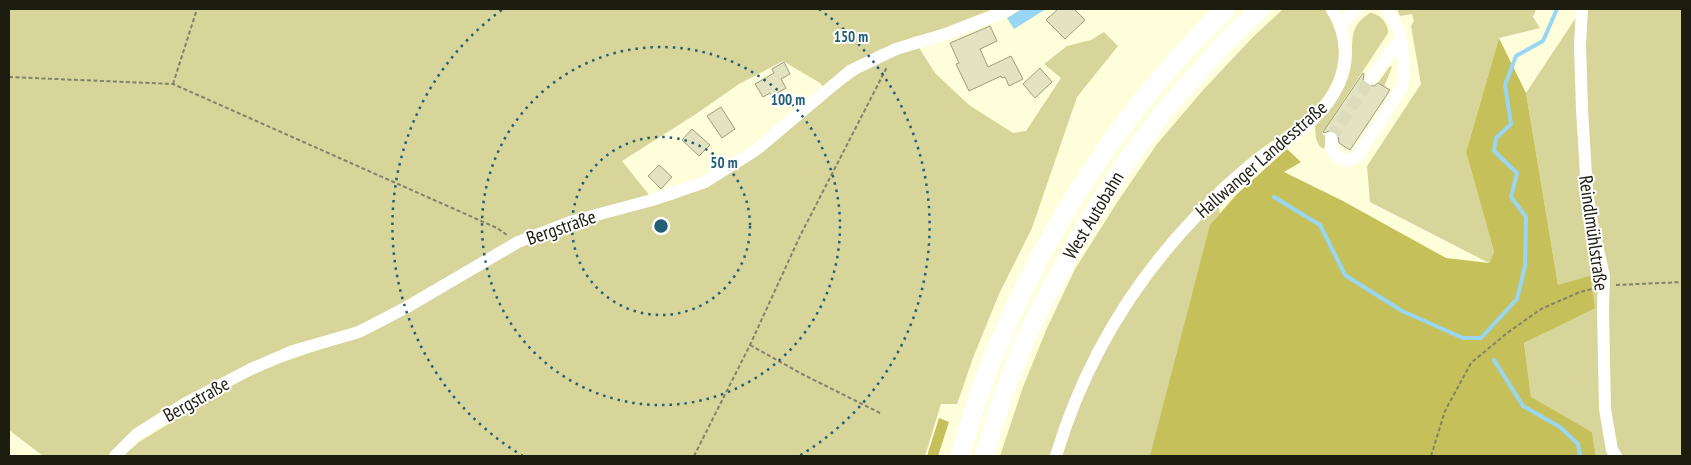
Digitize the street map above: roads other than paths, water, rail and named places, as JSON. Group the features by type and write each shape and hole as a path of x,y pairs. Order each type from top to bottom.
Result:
{"highway":[{"name":"West Autobahn","path":"960,456 996,350 1019,298 1060,220 1095,166 1133,113 1174,63 1226,9"},
{"name":"West Autobahn","path":"984,456 1003,395 1027,335 1086,224 1125,162 1167,107 1230,37 1260,9"}],"street":[{"name":"Bergstraße","path":"115,456 137,434 186,403 251,369 293,351 359,332 407,307 518,242 570,222 652,200 705,182 756,150 850,71 896,49 943,35 1009,9"},
{"name":"Hallwanger Landesstraße","path":"1056,456 1081,386 1102,342 1127,301 1152,266 1206,205 1238,176 1320,112 1332,96 1339,84 1345,58 1345,44 1340,24 1332,9"},
{"path":"1340,24 1357,9"},
{"path":"1331,138 1331,147 1337,158 1347,161 1358,157 1402,87 1404,70 1401,39 1399,30 1387,9"},
{"name":"Reindlmühlstraße","path":"1582,9 1580,45 1581,101 1587,191 1604,276 1604,409 1612,450 1616,456"},
{"path":"1371,78 1401,39"}],"water":[{"path":"1022,9 1046,9 1014,29 1007,18"}],"waterway":[{"path":"1274,197 1320,225 1345,275 1402,311 1463,338 1481,338 1517,299 1525,266 1526,217 1511,197 1517,173 1494,151 1496,138 1511,124 1505,85 1516,56 1543,41 1557,9"},
{"path":"1494,360 1523,406 1560,427 1578,444 1580,456"}],"tunnel":[{"path":"1331,138 1371,78"}]}
